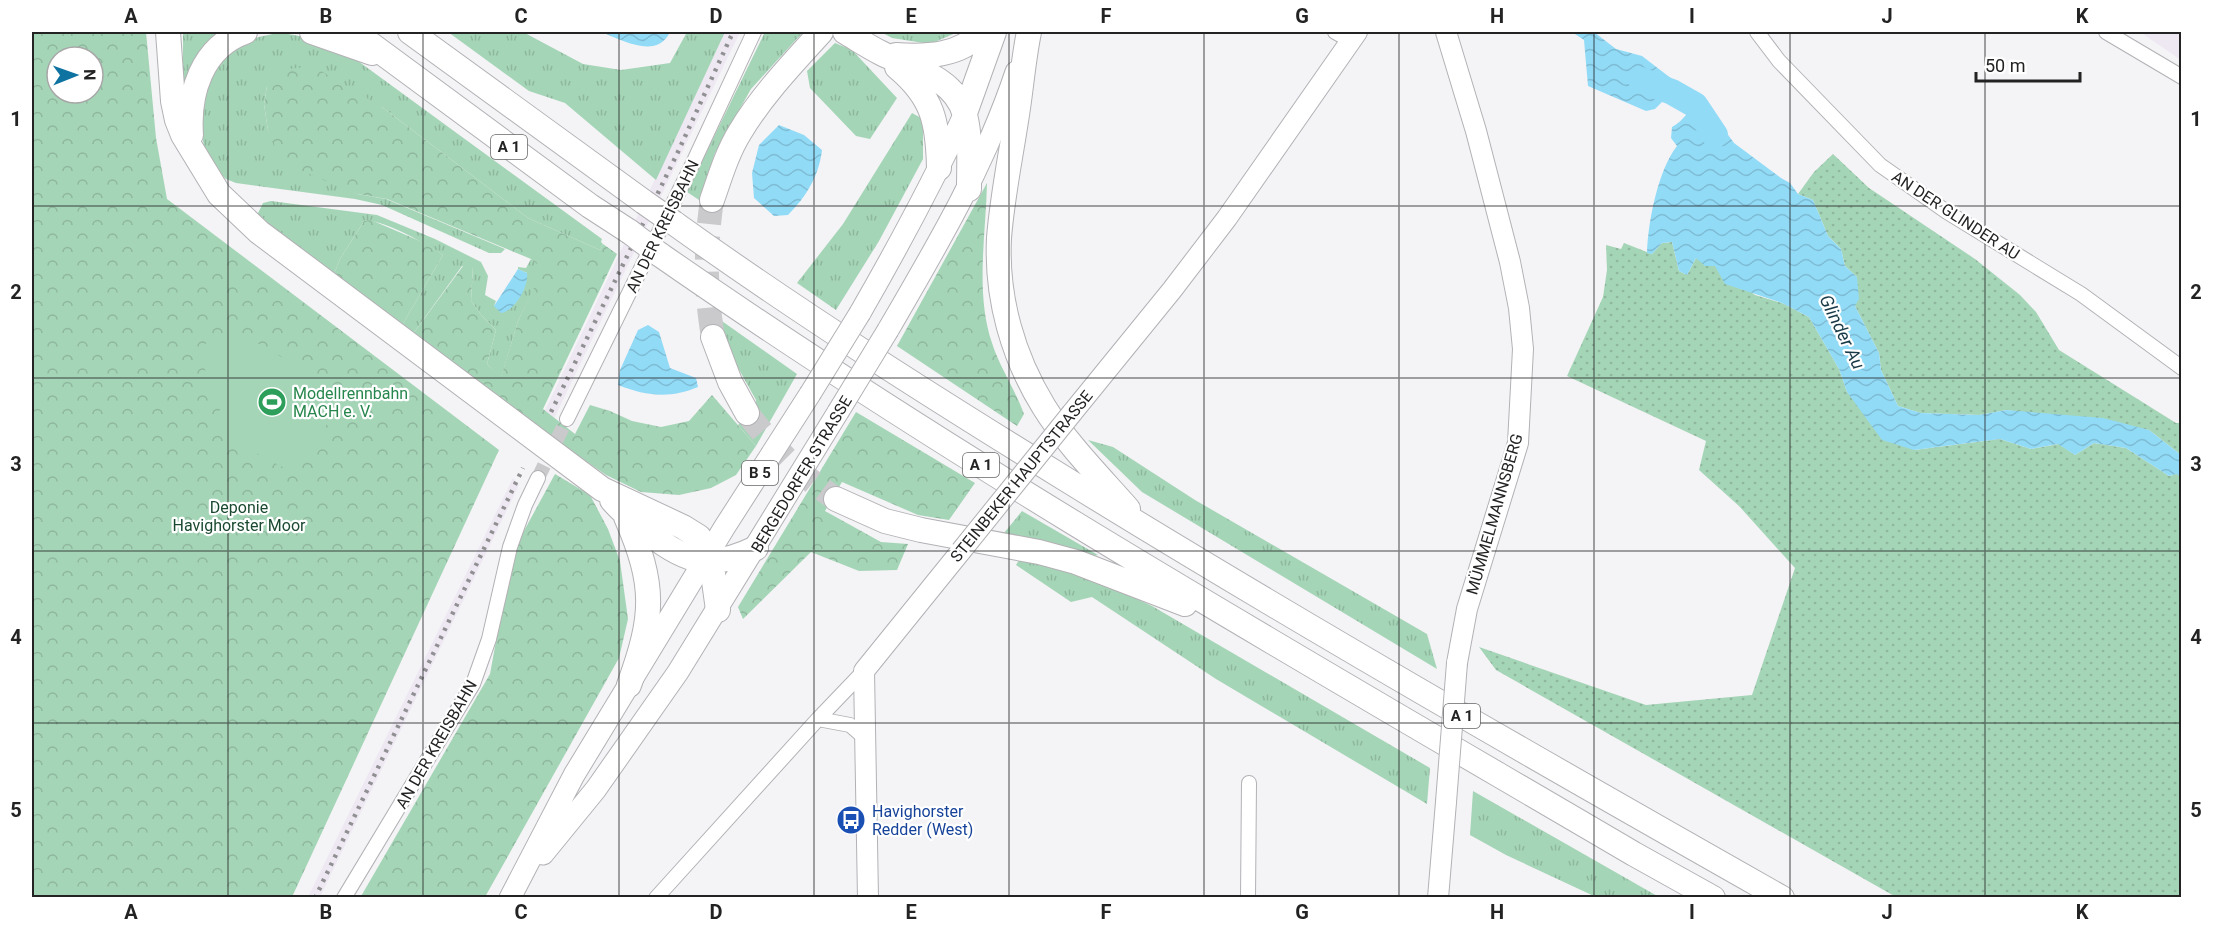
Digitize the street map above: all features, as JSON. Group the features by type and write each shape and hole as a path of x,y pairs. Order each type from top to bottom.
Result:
{"highway":[{"path":"168,32 175,111 183,135 219,194 259,232 602,489 693,532 699,537 708,558 718,610"},
{"path":"193,152 191,104 200,75 207,60 217,49 227,40 244,32"},
{"path":"312,32 390,60"},
{"name":"A 1","path":"354,32 590,206 716,294 928,433 1250,630 1634,854 1713,897"},
{"name":"A 1","path":"410,32 731,264 939,401 1342,646 1782,897"},
{"path":"712,200 725,160 756,108 821,32"},
{"path":"846,32 882,53 915,66 938,80 953,93 965,113 969,145 969,189"},
{"path":"882,53 904,55 953,51 962,48 981,32"},
{"name":"BERGEDORFER STRASSE","path":"965,113 994,32"},
{"path":"1029,33 999,240 1002,292 1007,318 1019,358 1044,408 1074,448 1146,528"},
{"path":"882,53 908,76 928,102 938,130 939,168"},
{"path":"713,337 730,382 747,413"},
{"path":"602,489 625,515 673,551 692,559 736,557 756,548"},
{"path":"836,499 885,521 921,531 1039,552 1076,562 1250,630"},
{"path":"625,515 643,558 648,600 644,640 629,686"}],"main road":[{"name":"BERGEDORFER STRASSE","path":"514,891 629,745 718,610 888,330 969,189 1008,98 1029,33"},
{"name":"BERGEDORFER STRASSE","path":"514,891 574,775 860,313 900,243 965,113"}],"street":[{"name":"AN DER KREISBAHN","path":"567,419 694,161 754,32"},
{"name":"MÜMMELMANNSBERG","path":"1438,897 1457,663 1467,609 1518,443 1523,349 1519,308 1502,228 1446,32"},
{"name":"AN DER GLINDER AU","path":"1757,32 1779,61 1880,165 1947,212 2081,294 2181,369"},
{"path":"2106,32 2181,77"},
{"name":"STEINBEKER HAUPTSTRASSE","path":"656,897 864,671 1172,290 1227,218 1347,34"},
{"name":"AN DER KREISBAHN","path":"344,897 473,684 489,639 510,547 525,505 538,478"},
{"path":"864,671 868,897"},
{"path":"818,719 850,725 865,738"},
{"path":"1248,897 1249,783"}],"shaded area":[{"path":"725,32 740,32 549,429 539,423"},
{"path":"2140,32 2181,32 2181,60"},
{"path":"513,478 519,485 320,897 308,897"}],"green space":[{"name":"Deponie Havighorster Moor","path":"32,32 146,32 156,138 167,199 499,450 292,897 32,897"},
{"path":"183,32 220,32 201,52 183,85"},
{"path":"448,32 523,32 583,64 621,70 670,63 687,32 725,32 656,180 565,103 529,91"},
{"path":"765,32 803,32 751,89 715,153 699,200 687,192"},
{"path":"881,32 958,32 930,44 892,38"},
{"path":"273,34 310,38 358,61 602,239 603,244 600,250 528,218 382,107 267,86 264,104 268,131 357,194 386,199 505,249 501,253 489,253 382,205 355,199 236,183 226,179 216,170 204,146 199,121 212,66 245,40"},
{"path":"835,43 852,50 897,98 870,139 856,136 810,88 807,71"},
{"path":"305,67 321,71 382,107 528,218 600,250 603,244 617,254 543,409 575,434 590,405 632,421 661,427 689,421 712,395 756,446 736,475 711,488 679,495 641,492 606,475 567,448 413,334 463,266 473,266 471,301 496,330 487,364 501,377 518,321 543,269 531,259 387,199 357,194 293,167 278,153 268,131 264,104 267,86 276,75 289,69"},
{"path":"912,113 923,119 923,159 879,241 836,310 797,283 843,224"},
{"path":"1833,154 1869,188 1975,259 2020,295 2036,312 2059,350 2176,423 2181,423 2181,455 2149,430 2006,410 1979,415 1921,413 1898,406 1881,370 1879,353 1855,306 1857,277 1845,266 1841,249 1828,236 1813,200 1798,194 1814,172"},
{"path":"987,183 983,263 984,304 995,352 1024,414 1017,426 897,346"},
{"path":"271,201 377,215 435,239 481,262 488,276 485,295 496,301 494,306 527,273 518,267 526,268 531,259 544,269 518,321 501,378 487,364 496,330 471,301 473,267 462,266 413,334 401,327 443,255 393,228 372,221 364,221 340,259 333,276 257,215 263,203"},
{"path":"371,220 427,244 443,255 401,327 333,276 340,259 364,221"},
{"path":"1672,242 1679,271 1687,275 1696,258 1715,266 1755,295 1782,303 1809,317 1839,369 1847,392 1914,450 2000,439 2031,449 2059,444 2075,455 2094,443 2126,448 2169,476 2177,474 2181,478 2181,897 1896,897 1496,670 1479,647 1646,705 1752,695 1795,568 1739,506 1699,470 1706,441 1567,376 1603,297 1607,270 1606,245 1621,249 1624,243 1652,254 1662,243"},
{"path":"719,319 797,374 756,446 738,425 755,411 756,400 737,366"},
{"name":"Modellrennbahn MACH e. V.","path":"233,331 320,379 327,392 330,409 329,422 289,468 286,469 251,450 248,453 211,426 221,408 208,381 203,357 204,348 214,335"},
{"path":"856,412 975,483 949,520 918,515 842,482 825,511 881,542 908,544 897,570 859,571 811,552 743,619 738,607"},
{"path":"1088,440 1113,447 1195,500 1427,634 1437,669 1142,492"},
{"path":"555,474 590,495 608,529 620,561 628,619 619,658 485,897 360,898 490,674 519,540"},
{"path":"1022,511 1098,555 1093,556 1004,533"},
{"path":"1021,557 1086,575 1152,606 1430,768 1427,804 1216,679 1092,597 1071,602 1016,565"},
{"path":"1473,791 1659,897 1596,897 1506,855 1470,835"}],"water":[{"path":"601,32 670,32 657,45 638,46"},
{"path":"1572,32 1594,32 1616,49 1642,56 1672,79 1671,87 1674,90 1655,109 1646,111 1588,86 1584,40"},
{"path":"1701,102 1709,109 1734,143 1790,183 1798,194 1813,200 1828,236 1841,249 1845,266 1857,277 1859,299 1855,306 1879,353 1881,370 1898,406 1921,413 1979,415 2006,410 2103,418 2149,430 2181,455 2181,478 2177,474 2169,476 2126,448 2094,443 2075,455 2058,444 2031,449 2000,439 1914,450 1882,440 1847,392 1839,369 1809,317 1782,303 1725,284 1715,266 1705,266 1696,258 1687,275 1679,271 1672,242 1662,243 1652,254 1647,253 1649,227 1659,182 1677,146 1671,138 1672,127"},
{"path":"779,125 804,135 822,150 811,186 788,215 774,216 754,198 752,173 759,145"},
{"path":"518,269 527,273 526,284 516,303 501,313 494,306"},
{"path":"648,325 659,332 670,368 696,378 698,387 668,395 658,395 638,392 618,385 620,370 638,330"}],"waterway":[{"name":"Glinder Au","path":"1641,80 1672,92 1695,105 1715,135"}],"tunnel":[{"path":"712,200 707,269 708,302 713,337"},
{"path":"747,413 788,460 836,499"},
{"path":"538,478 567,419"}],"railway":[{"path":"551,412 677,154 733,32"},
{"path":"315,898 523,468"}],"place":[{"name":"Modellrennbahn MACH e. V.","path":"272,402"},
{"name":"Havighorster Redder (West)","path":"851,820"}]}
